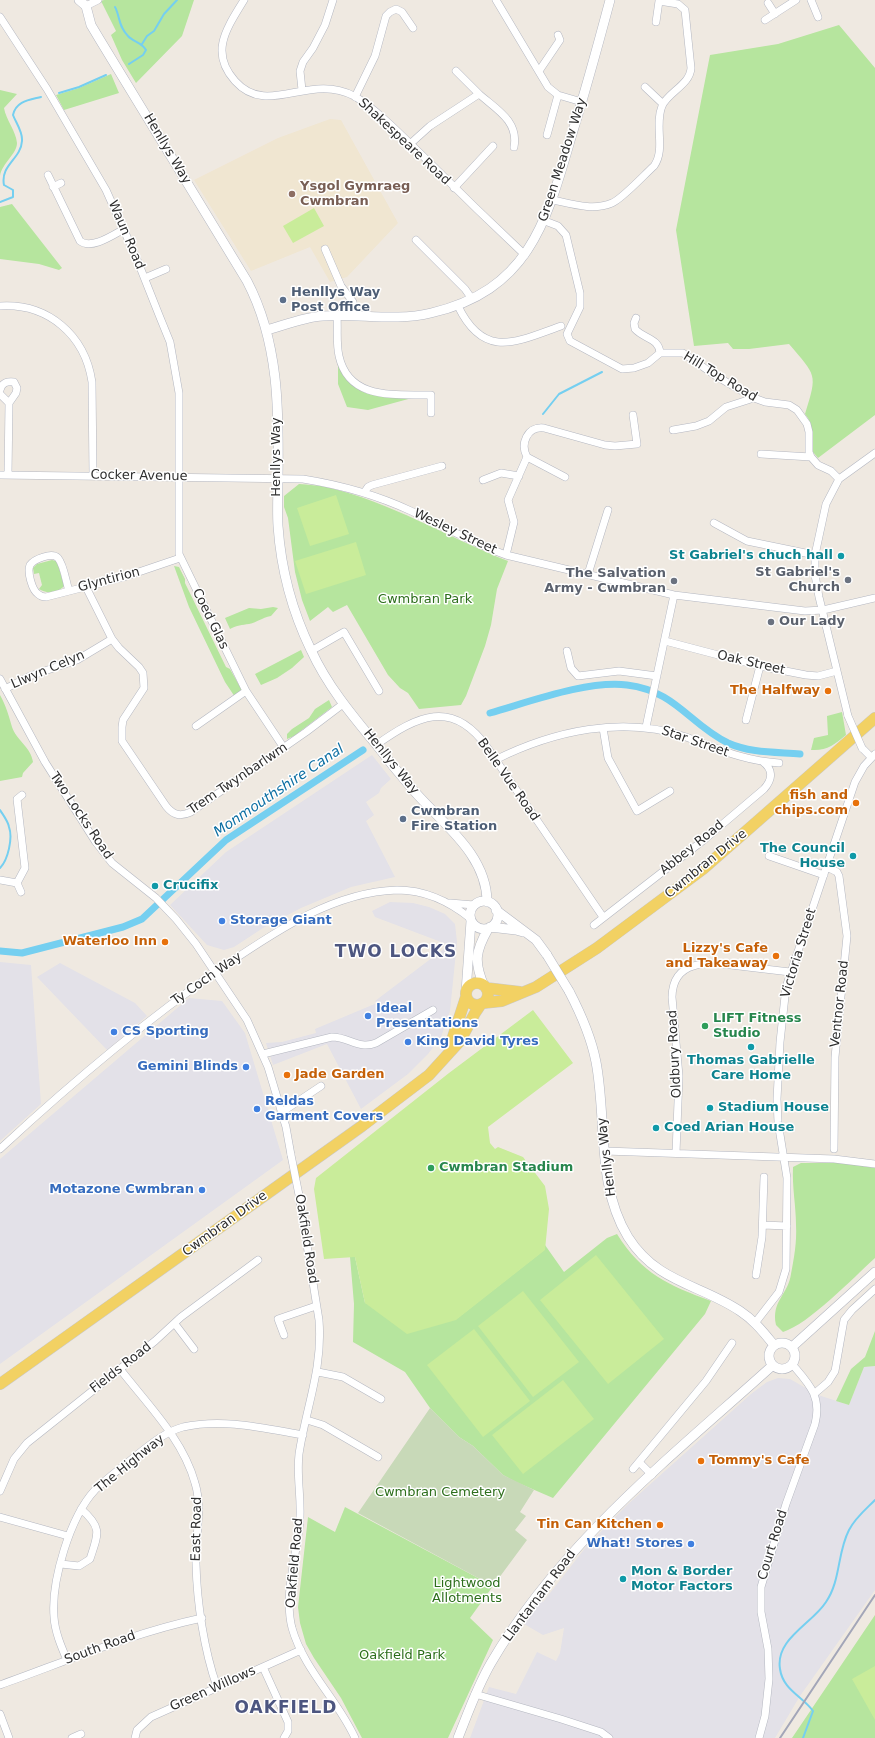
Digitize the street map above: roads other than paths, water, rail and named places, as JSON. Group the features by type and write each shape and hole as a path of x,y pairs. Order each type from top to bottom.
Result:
{"main road":[{"name":"Cwmbran Drive","path":"0,1384 362,1126 429,1074 460,1041 478,1007 482,1004 502,1001 547,981 571,966 703,869 875,718"},
{"path":"445,1057 454,1038 466,994 474,984 508,992 524,992"},
{"path":"466,994 471,1003 482,1004 487,996 485,987"}],"street":[{"path":"79,0 86,6 98,0"},
{"name":"Shakespeare Road","path":"244,0 223,38 222,58 229,75 243,90 258,97 275,97 302,90 328,88 342,90 355,97 366,104 410,144 524,255"},
{"path":"302,90 300,71 302,62 313,48 325,25 333,0"},
{"path":"496,0 548,87 558,95 582,102"},
{"name":"Green Meadow Way","path":"267,330 321,316 383,318 409,317 458,306 497,285 536,239 545,221 553,200 582,102 610,0"},
{"path":"765,20 796,0"},
{"path":"810,0 818,17"},
{"path":"553,200 584,206 613,203 654,166 658,160 660,154 660,120 663,104 691,72 685,10 678,4 659,1 656,22"},
{"path":"768,3 775,14"},
{"name":"Henllys Way","path":"86,6 91,25 247,281 262,314 272,355 276,392 278,526 286,579 296,614 311,651 343,704 415,792 466,848 478,866 487,893 487,902"},
{"path":"355,97 375,56 386,16 396,9 402,12 413,28"},
{"name":"Waun Road","path":"0,19 86,153 106,190 145,278 170,342 175,370 180,419 179,477"},
{"path":"539,72 560,40 558,35"},
{"path":"456,71 479,94 505,115 516,136 514,147"},
{"path":"645,87 663,104"},
{"path":"410,144 430,126 479,94"},
{"path":"547,135 558,95"},
{"path":"454,188 493,146"},
{"path":"48,175 83,244 90,244 124,229"},
{"path":"53,187 61,183"},
{"path":"545,221 558,226 566,235 580,293 580,307 568,331 568,339 619,369 632,369 648,363 660,353 656,342 635,329 634,323 636,318"},
{"path":"416,240 472,299"},
{"path":"325,249 341,286 353,302 355,316"},
{"path":"145,278 166,269"},
{"path":"0,306 17,306 34,309 48,315 61,323 72,334 81,348 90,369 92,382 93,475"},
{"path":"458,306 469,325 476,332 484,338 501,343 517,342 561,326"},
{"path":"337,316 338,354 346,374 353,383 361,388 382,393 431,395 431,412"},
{"name":"Hill Top Road","path":"660,353 677,352 687,354 716,376 754,398 765,402 785,403 796,410 809,428 809,452 811,458"},
{"path":"0,390 6,382 14,382 17,388 16,393 8,404 8,475"},
{"path":"0,394 8,404"},
{"path":"673,430 698,425 711,420 726,406 754,398"},
{"path":"565,477 527,457 524,452 524,441 529,433 537,428 544,428 605,445 615,446 637,444 633,415"},
{"path":"873,756 862,748 848,716 816,580 815,555 826,504 838,479 875,453"},
{"path":"761,454 811,458 818,465 831,471 838,479"},
{"path":"506,555 514,522 508,500 527,457"},
{"path":"364,493 368,487 372,485 442,466"},
{"path":"483,480 501,473 519,476"},
{"name":"Cocker Avenue","path":"0,475 278,478"},
{"name":"Coed Glas","path":"179,477 180,558 246,691 284,748"},
{"name":"Wesley Street","path":"278,478 325,483 364,493 410,511 482,546 506,555 674,595 805,611 823,610 875,598"},
{"path":"588,574 608,510"},
{"path":"714,523 747,541 815,555"},
{"name":"Glyntirion","path":"69,591 59,560 50,556 35,560 29,569 33,589 37,594 46,597 69,591 86,586 124,576 180,558"},
{"name":"Trem Twynbarlwm","path":"86,586 112,639 119,648 139,666 145,680 144,688 124,720 122,727 122,741 166,806 174,814 179,815 191,812 284,748 343,704"},
{"path":"646,727 674,595"},
{"path":"311,651 344,632 379,691"},
{"name":"Llwyn Celyn","path":"5,689 30,676 77,660 112,639"},
{"name":"Oak Street","path":"664,641 760,666 810,676 822,676 838,671"},
{"path":"567,650 571,668 578,676 619,671 657,676"},
{"path":"746,720 760,666"},
{"name":"Two Locks Road","path":"0,679 45,762 95,841 112,863 156,898 188,933 247,1020 264,1054"},
{"path":"196,726 246,691"},
{"name":"Belle Vue Road","path":"376,745 412,722 427,718 447,718 460,722 476,733 496,760 603,918"},
{"name":"Star Street","path":"496,760 533,743 584,730 629,726 646,727 674,734 748,760 779,763"},
{"path":"603,728 608,758 637,811 670,791"},
{"name":"Victoria Street","path":"755,1323 772,1302 784,1281 787,1257 787,1178 785,1157 777,1114 778,1062 784,1004 790,972 855,782 864,766 873,756"},
{"name":"Abbey Road","path":"594,925 705,839 764,789 769,783 771,773 768,766 763,762"},
{"path":"17,882 25,868 17,799 22,795"},
{"path":"769,856 824,875"},
{"name":"Ventnor Road","path":"827,867 837,872 839,876 847,932 835,1057 834,1148"},
{"path":"0,880 17,882"},
{"path":"17,882 21,892"},
{"name":"Ty Coch Way","path":"0,1149 121,1044 154,1018 215,972 282,928 324,908 378,892 398,890 427,894 450,903 474,905"},
{"path":"466,994 471,920 470,912 474,905 483,902 487,902 496,910 496,922 489,928 478,946 476,956 478,973 485,987"},
{"name":"Ty Coch Way","path":"450,903 471,920"},
{"name":"Henllys Way","path":"496,910 536,940 569,991 587,1029 595,1056 601,1098 609,1188 614,1207 622,1226 636,1248 665,1274 734,1307 755,1323 774,1345"},
{"path":"471,920 480,928 516,930 526,933"},
{"name":"Oldbury Road","path":"676,1153 679,1076 672,997 673,986 677,978 688,968 704,963 790,972"},
{"path":"264,1054 332,1037 339,1037 358,1045 367,1046 376,1043 433,1010"},
{"name":"Oakfield Road","path":"264,1054 282,1112 299,1195 320,1337 318,1372 303,1435 298,1467 300,1527 290,1609 292,1628 300,1650 308,1664 344,1716 355,1738"},
{"path":"282,1112 321,1086"},
{"path":"605,1151 834,1159 875,1164"},
{"path":"756,1276 763,1225 764,1177"},
{"path":"763,1225 787,1226"},
{"name":"Fields Road","path":"0,1491 14,1459 27,1443 120,1370 175,1324 181,1317 258,1260"},
{"path":"792,1347 875,1272"},
{"path":"814,1394 828,1382 835,1371 844,1320 852,1310 875,1289"},
{"path":"284,1335 278,1319 316,1306"},
{"path":"175,1324 194,1349"},
{"path":"782,1342 792,1347 795,1358 789,1367 780,1368 773,1365 769,1357 771,1348 774,1345 782,1342"},
{"path":"633,1468 706,1381 732,1343"},
{"name":"Court Road","path":"759,1738 765,1716 769,1679 768,1649 761,1612 761,1588 786,1504 815,1424 817,1408 814,1394 809,1384 792,1364"},
{"name":"Llantarnam Road","path":"458,1738 475,1694 491,1663 517,1622 543,1587 585,1538 773,1365"},
{"name":"East Road","path":"120,1370 170,1432 192,1471 199,1497 196,1564 202,1618 210,1665 217,1687"},
{"path":"318,1372 343,1377 381,1399"},
{"path":"307,1420 323,1425 378,1456"},
{"name":"The Highway","path":"67,1660 55,1629 55,1586 68,1536 81,1509 95,1490 159,1439 170,1432 197,1424 218,1423 303,1435"},
{"path":"638,1462 652,1475"},
{"path":"61,1564 79,1566 90,1559 98,1530 93,1519 81,1509"},
{"path":"0,1517 68,1536"},
{"name":"South Road","path":"0,1685 145,1632 202,1618"},
{"name":"Green Willows","path":"135,1738 137,1730 151,1717 300,1650"},
{"path":"263,1667 288,1722 288,1730 284,1738"},
{"path":"475,1694 601,1732 609,1738"},
{"path":"0,1714 9,1738"},
{"path":"72,1738 81,1734"}],"waterway":[{"path":"142,44 147,36 154,31 164,14 177,0"},
{"path":"115,7 125,32 130,38 142,45 146,50 143,55 129,64"},
{"path":"59,93 79,87 106,75"},
{"path":"0,202 13,197 13,190 4,185 4,178 5,172 18,153 22,141 20,131 13,115 20,104 28,100 41,97"},
{"path":"543,414 559,394 602,372"},
{"name":"Monmouthshire Canal","path":"490,713 577,689 612,684 627,685 644,688 658,694 681,709 714,735 728,743 745,749 800,754"},
{"name":"Monmouthshire Canal","path":"0,951 22,953 123,927 142,919 226,840 363,750"},
{"path":"0,810 8,823 10,832 10,843 7,854 0,868"},
{"path":"803,1738 813,1711 789,1688 785,1682 780,1669 780,1658 783,1649 789,1640 820,1610 831,1594 837,1576 842,1548 849,1530 857,1518 875,1500"}],"railway":[{"path":"780,1738 875,1595"}],"place":[{"name":"Ysgol Gymraeg Cwmbran","path":"292,194"},
{"name":"Henllys Way Post Office","path":"283,300"},
{"name":"St Gabriel's chuch hall","path":"841,556"},
{"name":"St Gabriel's Church","path":"848,580"},
{"name":"The Salvation Army - Cwmbran","path":"674,581"},
{"name":"Our Lady","path":"771,622"},
{"name":"The Halfway","path":"828,691"},
{"name":"fish and chips.com","path":"856,803"},
{"name":"Cwmbran Fire Station","path":"403,819"},
{"name":"The Council House","path":"853,856"},
{"name":"Crucifix","path":"155,886"},
{"name":"Storage Giant","path":"222,921"},
{"name":"Waterloo Inn","path":"165,942"},
{"name":"Lizzy's Cafe and Takeaway","path":"776,956"},
{"name":"Ideal Presentations","path":"368,1016"},
{"name":"LIFT Fitness Studio","path":"705,1026"},
{"name":"CS Sporting","path":"114,1032"},
{"name":"King David Tyres","path":"408,1042"},
{"name":"Thomas Gabrielle Care Home","path":"751,1047"},
{"name":"Gemini Blinds","path":"246,1067"},
{"name":"Jade Garden","path":"287,1075"},
{"name":"Stadium House","path":"710,1108"},
{"name":"Reldas Garment Covers","path":"257,1109"},
{"name":"Coed Arian House","path":"656,1128"},
{"name":"Cwmbran Stadium","path":"431,1168"},
{"name":"Motazone Cwmbran","path":"202,1190"},
{"name":"Tommy's Cafe","path":"701,1461"},
{"name":"Tin Can Kitchen","path":"660,1525"},
{"name":"What! Stores","path":"691,1544"},
{"name":"Mon & Border Motor Factors","path":"623,1579"}],"district":[{"name":"TWO LOCKS","path":"396,953"},
{"name":"OAKFIELD","path":"286,1709"}],"park label":[{"name":"Cwmbran Park","path":"425,600"},
{"name":"Cwmbran Cemetery","path":"440,1493"},
{"name":"Lightwood Allotments","path":"467,1592"},
{"name":"Oakfield Park","path":"402,1656"}]}
